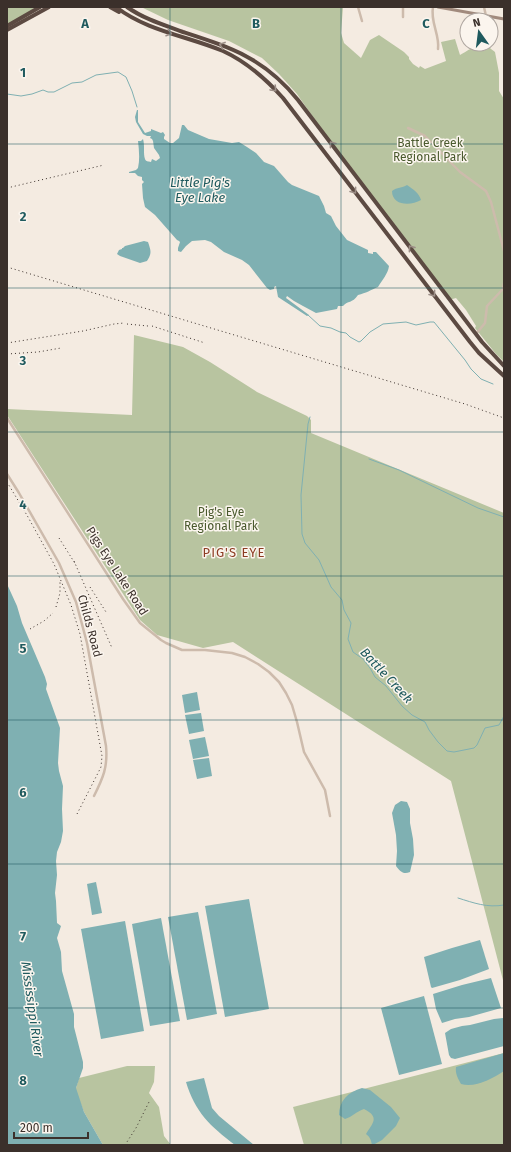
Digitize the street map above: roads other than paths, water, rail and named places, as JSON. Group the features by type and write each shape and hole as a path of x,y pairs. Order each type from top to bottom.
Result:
{"highway":[{"path":"7,26 40,7"},
{"path":"7,30 48,7"},
{"path":"38,13 52,7"},
{"path":"110,7 152,28 224,52 249,66 270,84 283,98 470,342 479,353 504,376"},
{"path":"116,7 133,18"},
{"path":"127,7 154,22 240,52 276,76 298,100 476,334 490,352 504,366"}],"street":[{"path":"358,7 362,21"},
{"path":"403,17 404,7"},
{"path":"433,7 432,16 438,41 438,49"},
{"path":"438,7 465,12"},
{"path":"408,128 425,136 460,172 486,191 491,202 504,251"},
{"path":"476,334 485,324 487,306 503,289 504,284"},
{"name":"Pigs Eye Lake Road","path":"7,418 119,593 140,623 161,640 182,650 204,650 232,653 245,657 258,664 278,682 292,705 298,722 304,752 326,790 330,816"},
{"name":"Childs Road","path":"7,474 59,563 76,602 84,630 107,756 104,775 94,796"}],"water":[{"name":"Little Pig's Eye Lake","path":"137,110 138,122 145,133 151,131 151,129 161,133 163,132 165,135 164,139 170,143 173,143 179,138 182,125 184,125 188,130 209,139 232,143 239,142 256,153 264,162 274,166 292,185 319,196 326,213 331,216 336,226 347,240 368,250 368,253 373,254 373,252 376,252 389,266 378,287 358,295 354,300 343,306 338,306 337,309 316,313 287,296 286,298 309,315 307,316 278,297 276,286 274,289 270,290 267,288 249,265 242,260 224,252 211,242 205,240 192,241 181,252 178,251 180,242 155,215 145,207 142,184 144,182 142,177 135,173 129,173 138,168 138,141 143,139 144,157 146,161 151,162 152,159 156,161 160,158 154,148 153,141 150,138 151,136 143,134 136,122 135,117"},
{"path":"407,185 418,193 421,200 407,204 395,200 392,191"},
{"path":"144,241 148,242 150,250 150,256 147,261 140,263 117,254 119,250 125,246"},
{"name":"Mississippi River","path":"7,584 45,677 47,684 46,689 60,728 58,763 63,786 63,831 56,861 57,875 55,893 57,923 61,926 57,938 61,952 62,971 74,1014 74,1027 83,1062 83,1068 76,1088 84,1112 103,1145 7,1145"},
{"path":"197,692 200,710 185,713 182,695"},
{"path":"201,713 204,731 189,734 185,715"},
{"path":"205,737 209,756 193,759 189,740"},
{"path":"209,758 212,776 197,779 193,760"},
{"path":"401,801 407,802 410,809 410,823 414,855 410,872 405,873 400,871 396,866 396,835 392,813 395,805"},
{"path":"96,882 102,913 92,915 87,884"},
{"path":"249,899 269,1009 225,1017 205,906"},
{"path":"198,912 217,1014 187,1020 168,917"},
{"path":"161,918 180,1021 150,1026 132,924"},
{"path":"125,921 144,1031 101,1039 81,929"},
{"path":"480,940 489,969 460,980 432,988 431,987 424,957"},
{"path":"491,978 501,1008 442,1023 436,1009 433,994"},
{"path":"424,996 442,1064 399,1075 381,1008"},
{"path":"503,1018 504,1046 455,1059 451,1058 449,1055 445,1033 451,1029 462,1026"},
{"path":"504,1053 504,1071 489,1080 478,1084 461,1084 456,1074 456,1067"},
{"path":"204,1078 212,1108 219,1116 254,1145 235,1145 204,1118 194,1102 186,1082"},
{"path":"362,1088 370,1090 391,1107 400,1118 396,1126 382,1140 373,1145 366,1134 374,1120 369,1112 364,1109 345,1119 339,1115 339,1110 345,1098 352,1092"}],"waterway":[{"path":"7,94 21,96 43,90 54,92 72,83 82,82 96,75 118,72 126,77 137,107"},
{"name":"Battle Creek","path":"308,315 320,326 346,333 359,342 370,332 383,324 406,322 416,325 434,322 471,369 481,379 493,384"},
{"name":"Battle Creek","path":"310,417 301,495 302,534 305,543 319,560 331,587 342,600 344,610 351,623 348,639 353,652 363,659 375,677 386,686 402,706 412,715 425,722 438,742 447,751 454,752 474,748 485,728 499,725 504,716"},
{"path":"369,459 399,470 478,508 504,517"},
{"path":"458,898 486,905 504,905"}],"railway":[{"path":"7,188 104,165"},
{"path":"7,267 465,404 504,418"},
{"path":"7,343 124,323"},
{"path":"127,324 148,326"},
{"path":"152,326 205,343"},
{"path":"7,354 38,352 61,348"},
{"path":"7,482 54,564 71,605 80,634 102,756 101,767 76,816"},
{"path":"59,538 76,565"},
{"path":"74,561 112,648"},
{"path":"56,607 60,593 60,582"},
{"path":"90,587 106,612"},
{"path":"30,629 44,621 53,613"},
{"path":"125,1145 136,1128 150,1100"}],"district":[{"name":"PIG'S EYE","path":"234,552"}],"park label":[{"name":"Battle Creek Regional Park","path":"430,150"},
{"name":"Pig's Eye Regional Park","path":"221,519"}]}
